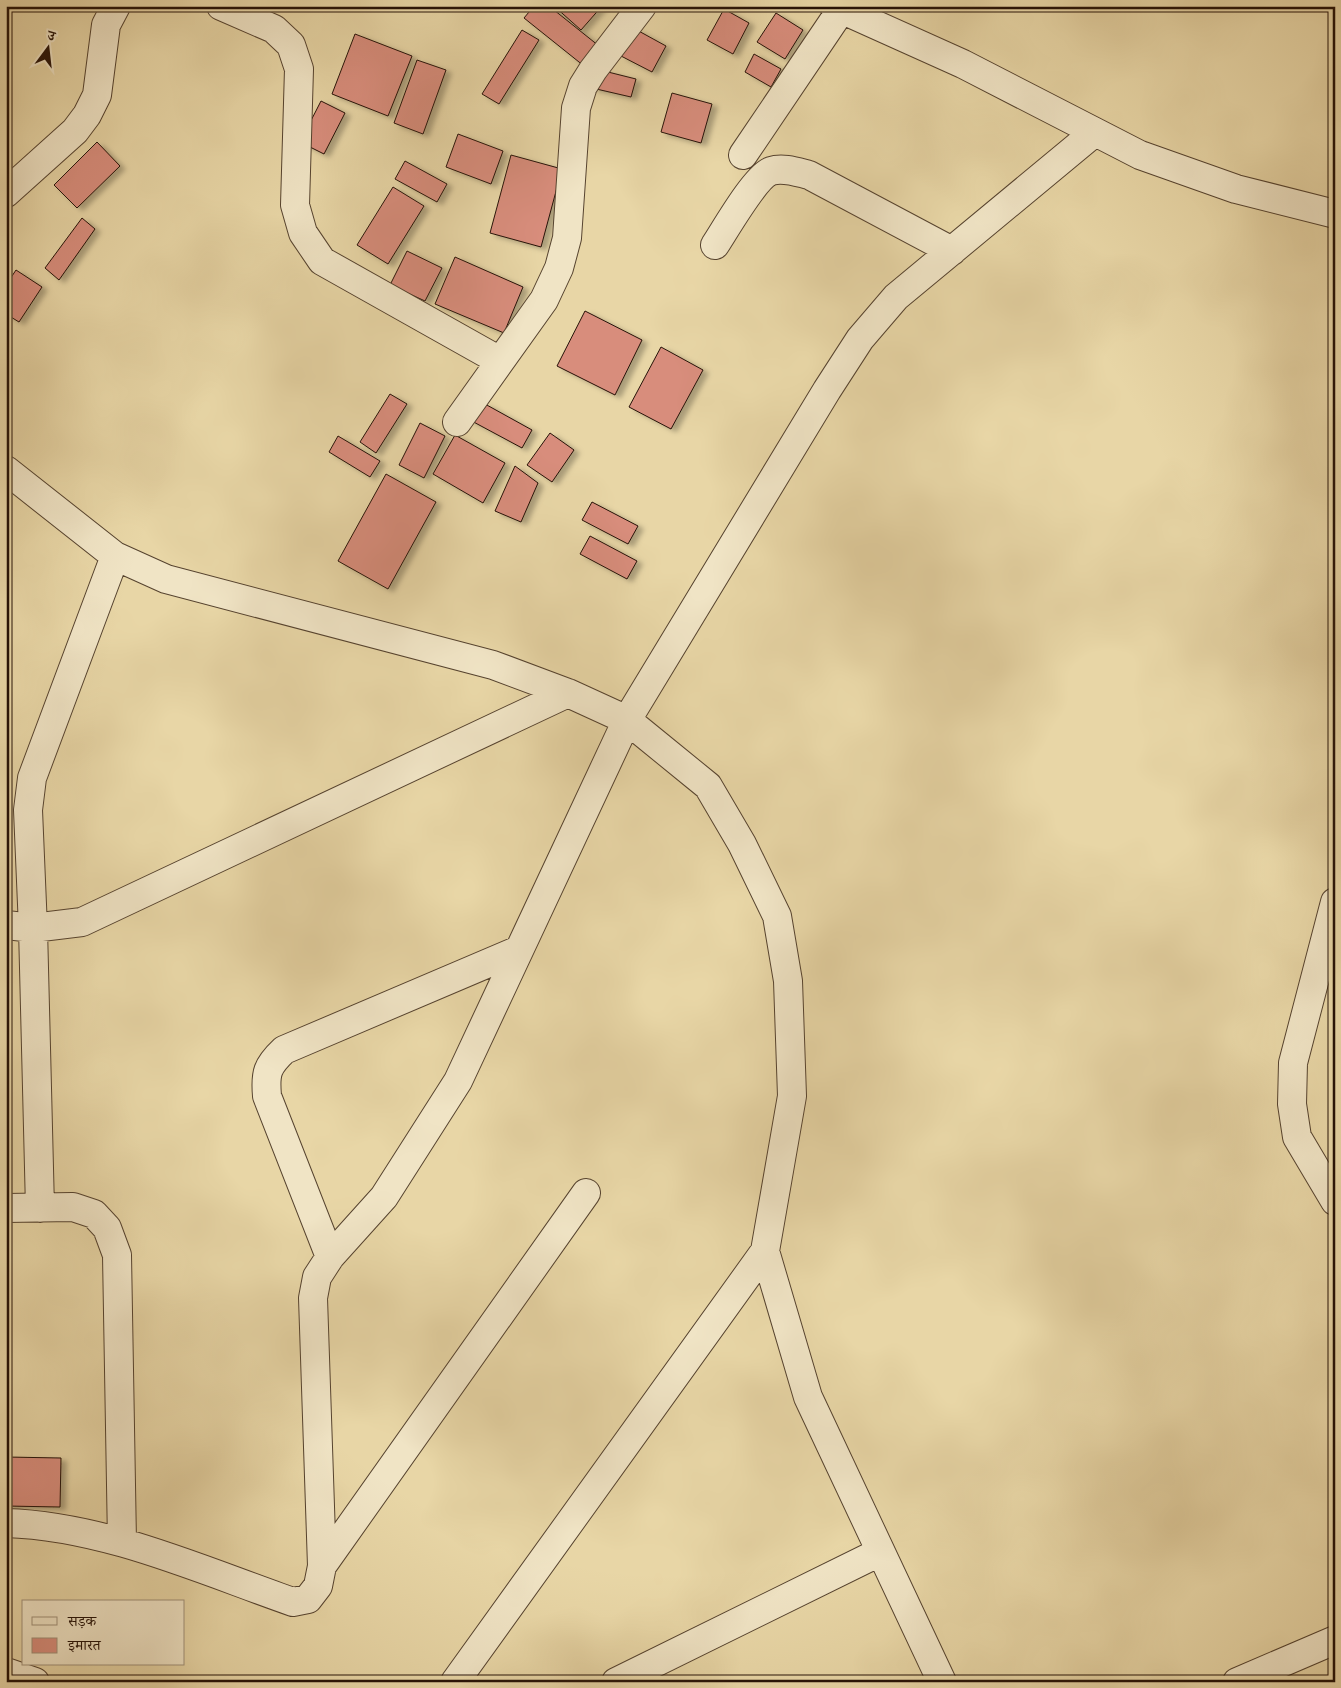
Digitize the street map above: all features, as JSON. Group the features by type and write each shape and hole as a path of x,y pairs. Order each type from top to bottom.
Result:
{"street":[{"path":"6,193 75,131 87,115 97,95 106,25 116,6"},
{"path":"221,6 274,30 291,46 299,69 295,205 303,233 322,261 500,361"},
{"path":"457,422 544,300 559,268 567,238 576,108 583,86 593,70 642,6"},
{"path":"743,155 838,8 963,64 1140,155 1236,189 1335,214"},
{"path":"6,1523 65,1530 122,1542 293,1602 308,1600 318,1586 322,1566 313,1298 317,1277 330,1257 384,1197 458,1081 626,720 860,339 896,297 1095,132"},
{"path":"715,245 758,181 770,171 788,169 809,175 952,251"},
{"path":"6,470 115,556 166,579 493,665 568,693 626,720 708,786 742,844 777,916 788,981 792,1096 765,1251 455,1682"},
{"path":"40,1208 28,810 32,778 115,556"},
{"path":"6,925 33,928 82,922 568,693"},
{"path":"1335,902 1293,1063 1292,1104 1297,1137 1335,1201"},
{"path":"330,1257 267,1096 266,1078 273,1060 284,1050 520,950"},
{"path":"322,1566 586,1193"},
{"path":"6,1208 73,1207 94,1214 107,1228 117,1255 122,1542"},
{"path":"765,1251 808,1397 942,1682"},
{"path":"616,1682 880,1552"},
{"path":"1237,1682 1335,1640"},
{"path":"6,1672 35,1682"}],"building":[{"path":"534,6 549,6 599,46 584,66 524,18"},
{"path":"554,6 602,6 581,30"},
{"path":"724,9 749,23 733,54 707,40"},
{"path":"776,13 803,30 785,59 757,42"},
{"path":"635,29 666,46 652,72 621,56"},
{"path":"522,30 539,40 499,104 482,94"},
{"path":"355,34 412,56 388,116 332,94"},
{"path":"754,54 781,69 771,87 745,72"},
{"path":"417,60 446,70 423,134 394,123"},
{"path":"596,69 636,79 631,97 592,88"},
{"path":"672,93 712,104 701,143 661,132"},
{"path":"321,101 345,113 324,154 300,142"},
{"path":"458,134 503,151 491,184 446,167"},
{"path":"97,142 120,166 77,208 54,185"},
{"path":"511,155 562,169 541,247 490,233"},
{"path":"405,161 447,184 437,202 395,179"},
{"path":"393,187 424,206 388,264 357,245"},
{"path":"82,218 95,229 59,280 45,268"},
{"path":"407,251 442,268 425,301 390,285"},
{"path":"455,257 523,287 504,333 435,304"},
{"path":"16,270 42,287 19,322 6,314 6,285"},
{"path":"585,311 642,340 615,395 557,366"},
{"path":"661,347 703,370 671,429 629,407"},
{"path":"390,394 407,404 376,453 360,442"},
{"path":"485,404 532,430 522,448 468,419"},
{"path":"420,423 445,436 424,478 399,465"},
{"path":"550,433 574,450 552,482 527,465"},
{"path":"455,435 505,463 483,503 433,474"},
{"path":"338,436 380,461 370,477 329,452"},
{"path":"515,466 538,483 521,522 495,511"},
{"path":"386,474 436,502 388,589 338,561"},
{"path":"592,502 638,526 628,544 582,520"},
{"path":"590,536 637,561 627,579 580,554"},
{"path":"6,1457 61,1458 60,1507 6,1506"}]}
